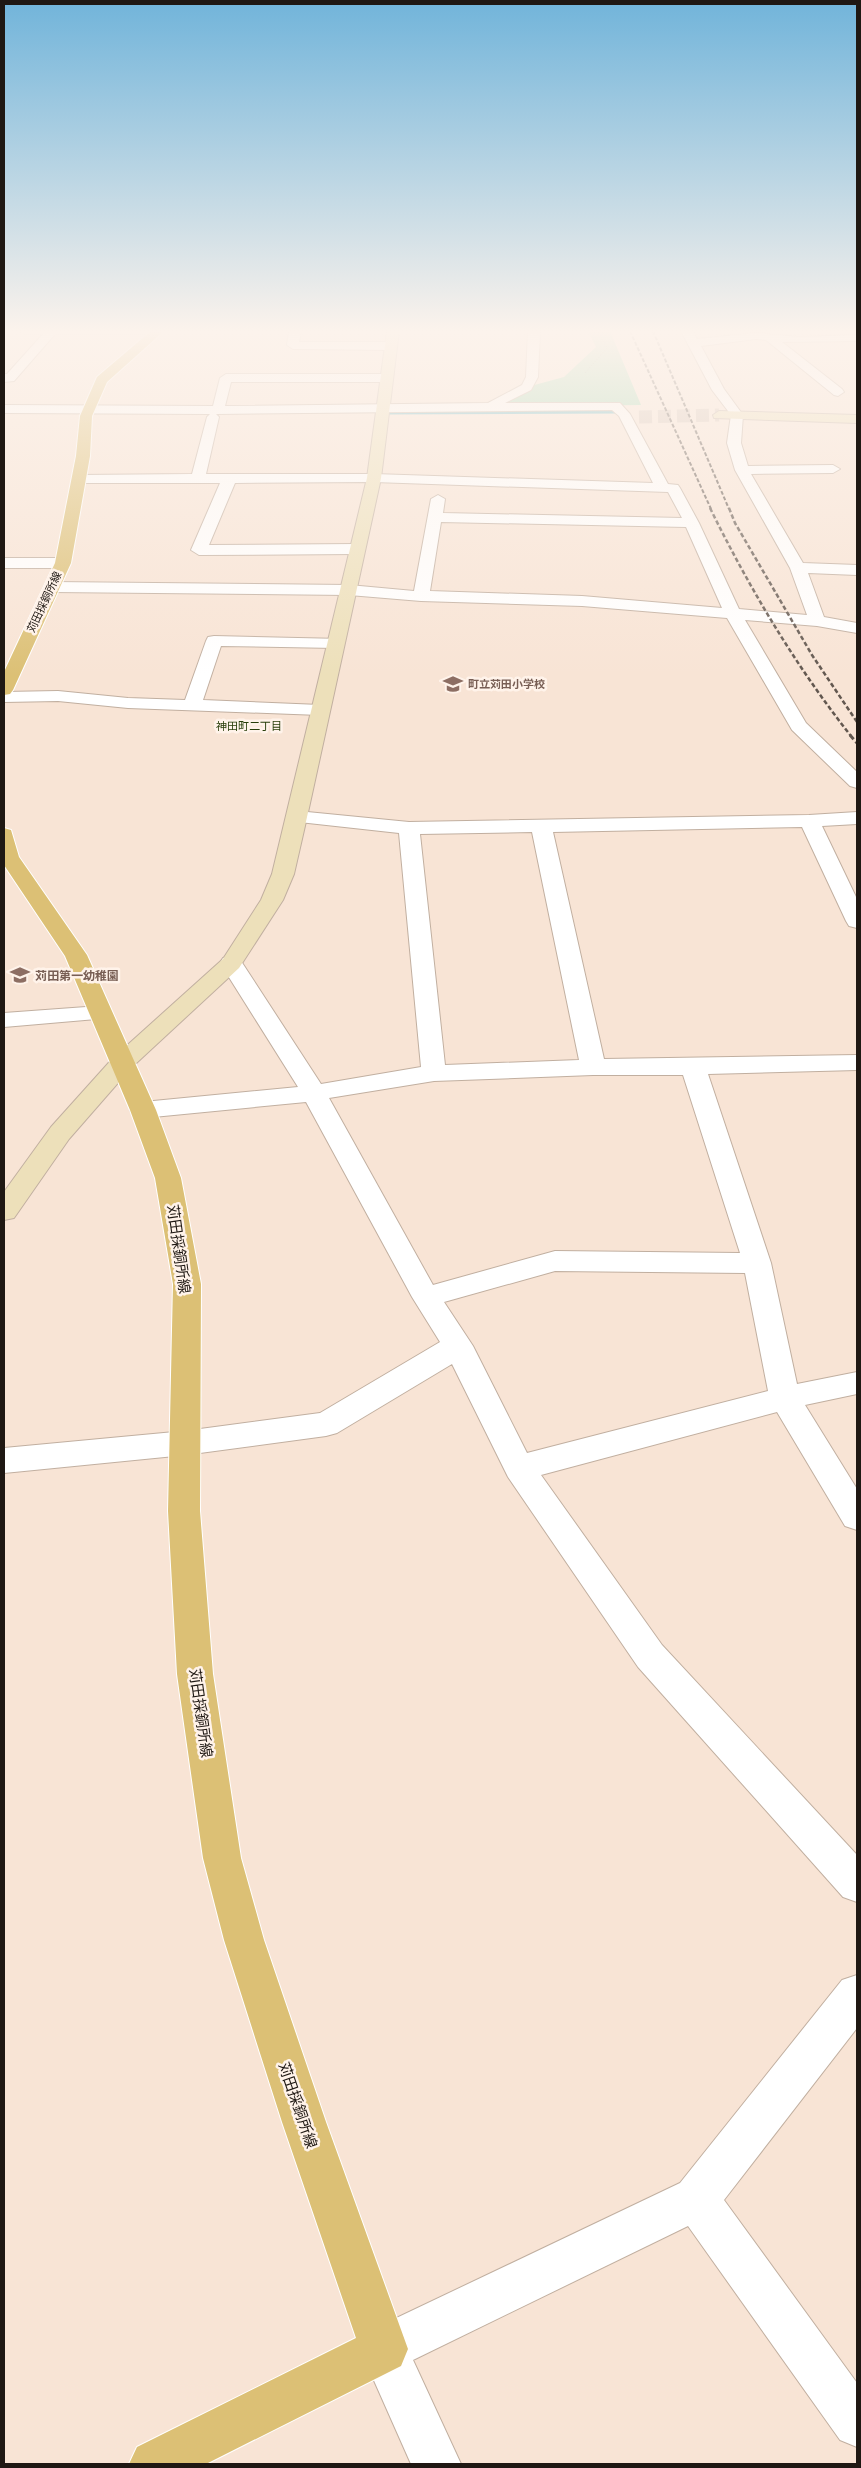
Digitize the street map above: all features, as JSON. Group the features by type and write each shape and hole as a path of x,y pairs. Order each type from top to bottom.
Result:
{"main road":[{"name":"苅田採銅所線","path":"4,690 63,562 83,446"},
{"name":"苅田採銅所線","path":"4,834 9,857 52,923 76,955 143,1110 168,1178 187,1284 184,1511 195,1674 222,1858 244,1940 304,2122 384,2349"},
{"path":"154,2464 384,2349"}],"street":[{"path":"198,479 207,446"},
{"path":"4,1211 60,1133 122,1063 231,963 272,900 283,874 297,817 374,478 379,446"},
{"path":"641,446 662,486"},
{"path":"735,446 742,470 798,568 817,621"},
{"path":"742,470 833,469"},
{"path":"79,479 374,478 662,486 673,488 692,523 733,614 799,726 857,782"},
{"path":"229,479 199,550 357,549"},
{"path":"421,596 441,480"},
{"path":"435,517 692,523"},
{"path":"4,563 63,562"},
{"path":"798,568 856,574"},
{"path":"53,587 349,590 421,596 582,601 817,621 857,628"},
{"path":"192,705 214,641 336,643"},
{"path":"4,696 58,696 128,703 320,710"},
{"path":"297,817 409,828 857,818"},
{"path":"808,820 857,921"},
{"path":"541,825 593,1068"},
{"path":"409,828 434,1074"},
{"path":"231,963 314,1093 426,1298 458,1346 519,1468 650,1656 857,1883"},
{"path":"4,1020 100,1013"},
{"path":"143,1110 314,1093 434,1074 857,1062"},
{"path":"693,1067 757,1263 785,1398 857,1517"},
{"path":"426,1298 555,1261 757,1263"},
{"path":"4,1461 185,1443 326,1424 458,1346"},
{"path":"519,1468 785,1398 857,1382"},
{"path":"436,2464 384,2349 696,2200 857,1995"},
{"path":"696,2200 857,2423"}],"railway":[{"path":"682,446 711,509"},
{"path":"702,446 729,509"},
{"path":"710,508 774,626 811,682 851,736"},
{"path":"729,508 735,523 812,655 857,722"},
{"path":"850,735 857,743"}],"place":[{"name":"町立苅田小学校","path":"453,684"},
{"name":"苅田第一幼稚園","path":"20,975"}],"district":[{"name":"神田町二丁目","path":"249,726"}]}
